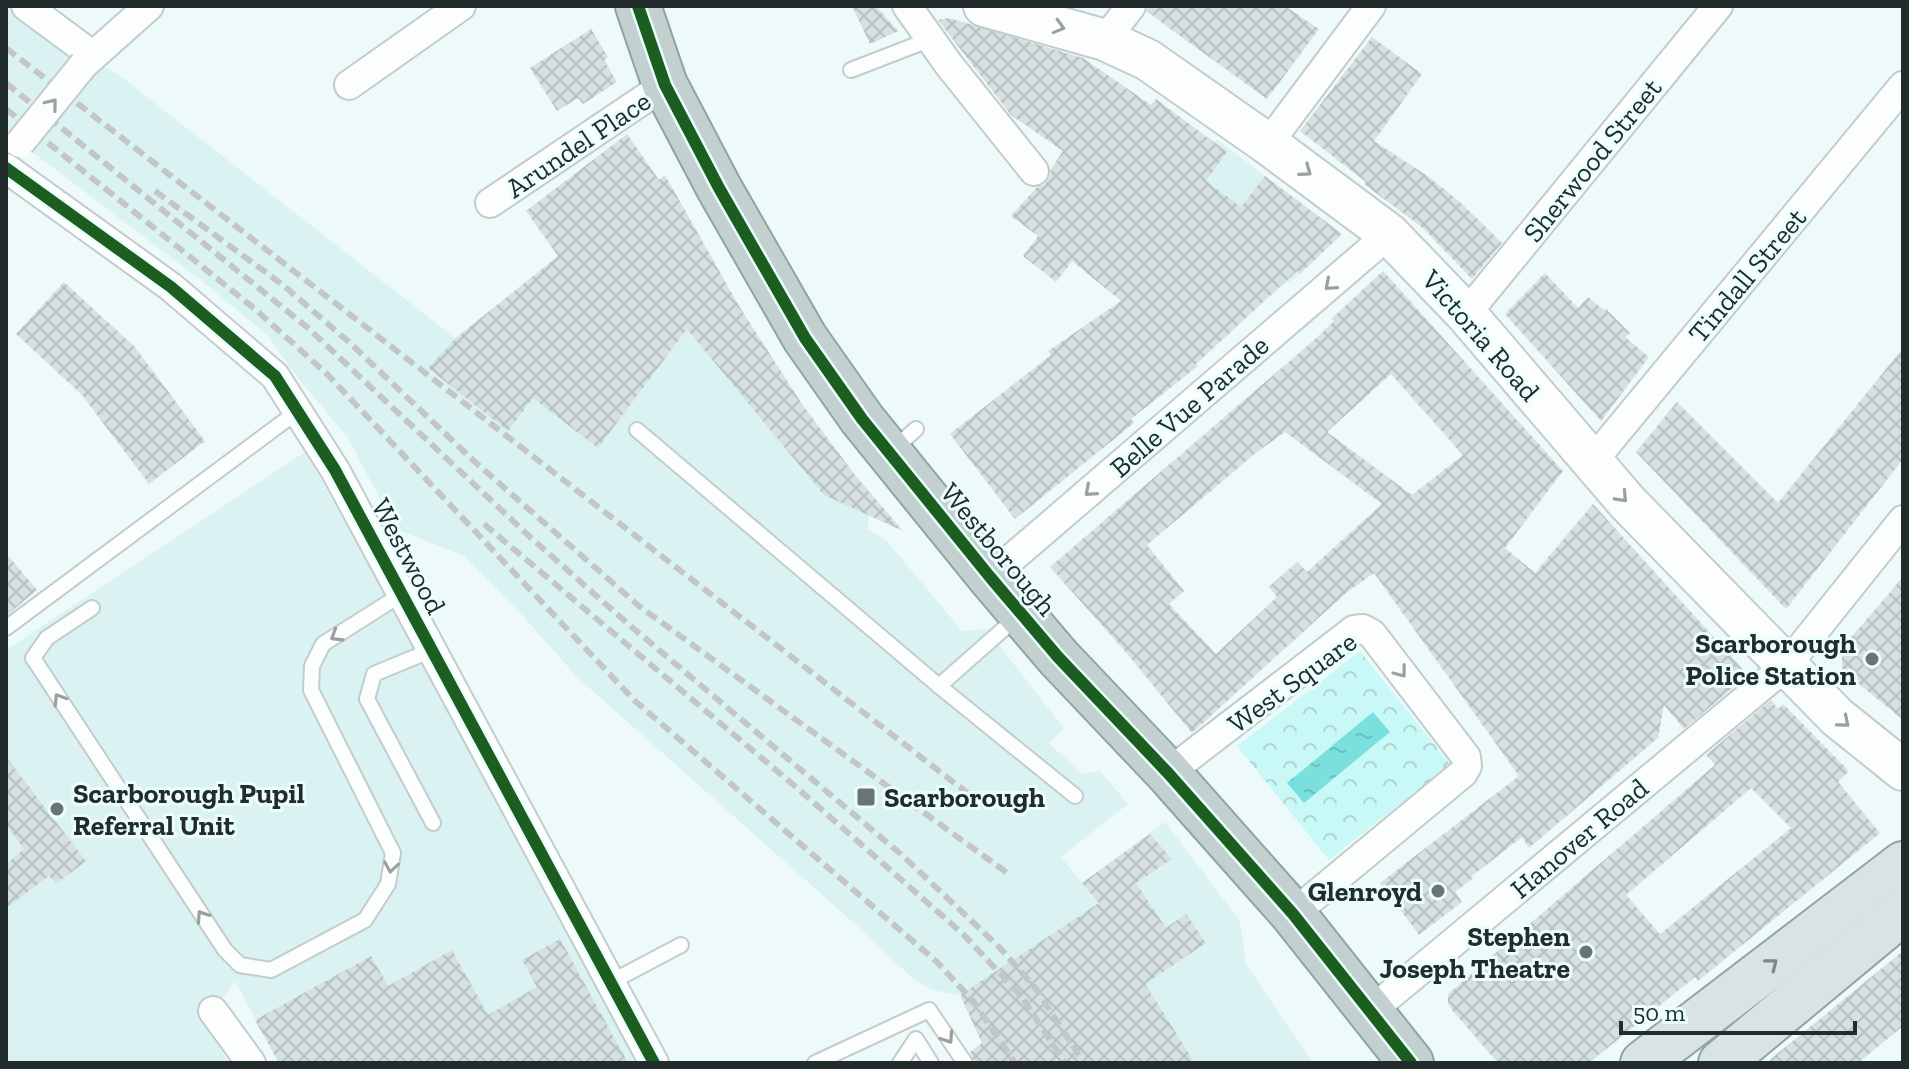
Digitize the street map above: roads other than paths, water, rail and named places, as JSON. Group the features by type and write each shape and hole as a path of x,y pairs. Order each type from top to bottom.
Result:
{"highway":[{"name":"Westborough","path":"638,6 665,85 719,188 805,338 903,441 990,577 1293,914 1411,1063"}],"main road":[{"name":"Victoria Road","path":"984,6 1105,40 1148,60 1389,234 1466,314 1591,463 1837,717 1903,770"},
{"path":"1643,1063 1903,864"},
{"path":"1721,1063 1903,912"}],"street":[{"path":"26,6 88,60"},
{"path":"13,151 88,60 149,6"},
{"path":"349,85 461,6"},
{"path":"907,6 1034,171"},
{"path":"1105,40 1131,6"},
{"path":"1268,144 1371,6"},
{"name":"Sherwood Street","path":"1466,314 1718,6"},
{"name":"Arundel Place","path":"490,203 665,85"},
{"name":"Tindall Street","path":"1591,463 1903,86"},
{"name":"Westwood","path":"6,168 171,287 275,376 335,470 654,1063"},
{"name":"Belle Vue Parade","path":"990,577 1389,234"},
{"name":"Hanover Road","path":"1372,1010 1787,665 1903,520"},
{"name":"West Square","path":"1168,773 1354,630 1363,629 1372,634 1466,757 1467,766 1463,773 1293,914"},
{"path":"213,1011 251,1063"}],"lane":[{"path":"851,70 931,39"},
{"path":"6,628 298,411"},
{"path":"637,430 939,686 1075,796"},
{"path":"92,608 47,638 33,658 225,950 240,965 271,970 365,920 388,884 393,853 311,690 312,666 323,644 402,594"},
{"path":"939,686 1022,613"},
{"path":"432,650 374,674 367,699 433,823"},
{"path":"611,982 681,945"},
{"path":"815,1063 842,1058 929,1010 965,1063"},
{"path":"903,1022 931,1063"},
{"path":"900,1063 916,1039"}],"water":[{"path":"1373,712 1390,732 1304,803 1287,783"}],"railway":[{"path":"6,48 988,809"},
{"path":"6,83 308,328 529,536 627,623 902,855 1001,949 1036,989 1084,1063"},
{"path":"6,109 255,309 328,375 634,700 937,962 973,1001 1015,1063"},
{"path":"155,191 283,285 350,343 475,462 639,606 1010,875"},
{"path":"484,524 796,787 963,934 1022,997 1065,1063"}],"place":[{"name":"Scarborough Police Station","path":"1872,659"},
{"name":"Scarborough","path":"866,797"},
{"name":"Scarborough Pupil Referral Unit","path":"57,809"},
{"name":"Glenroyd","path":"1438,891"},
{"name":"Stephen Joseph Theatre","path":"1586,952"}]}
